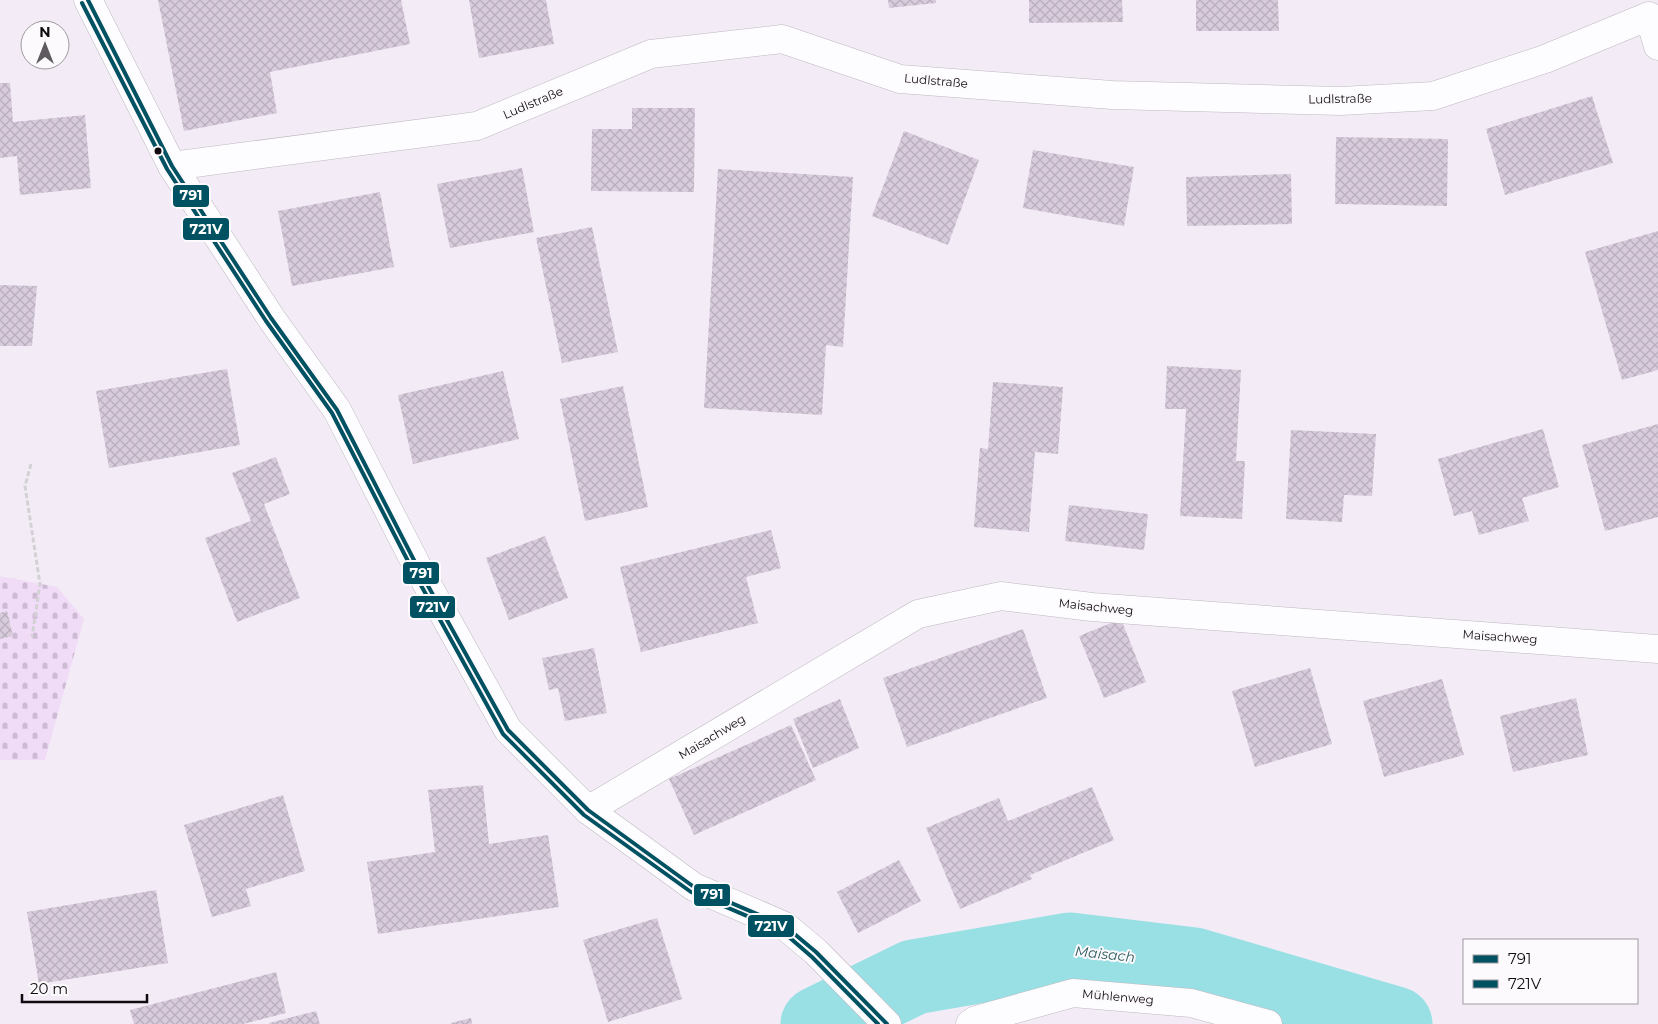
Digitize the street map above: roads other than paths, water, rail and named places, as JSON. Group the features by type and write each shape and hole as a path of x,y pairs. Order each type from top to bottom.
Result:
{"street":[{"path":"88,0 172,166 271,318 337,410 417,566 508,730 588,810 694,888 785,926 816,952 886,1024"},
{"name":"Ludlstraße","path":"172,166 477,126 651,54 782,39 900,78 1112,95 1341,101 1433,96 1545,59 1649,16 1658,46"},
{"name":"Maisachweg","path":"588,810 918,614 1001,596 1092,607 1658,649"},
{"name":"Mühlenweg","path":"970,1024 976,1020 1073,993 1191,1003 1268,1024"}],"waterway":[{"name":"Maisach","path":"818,1024 914,977 1070,950 1194,965 1395,1024"}]}
